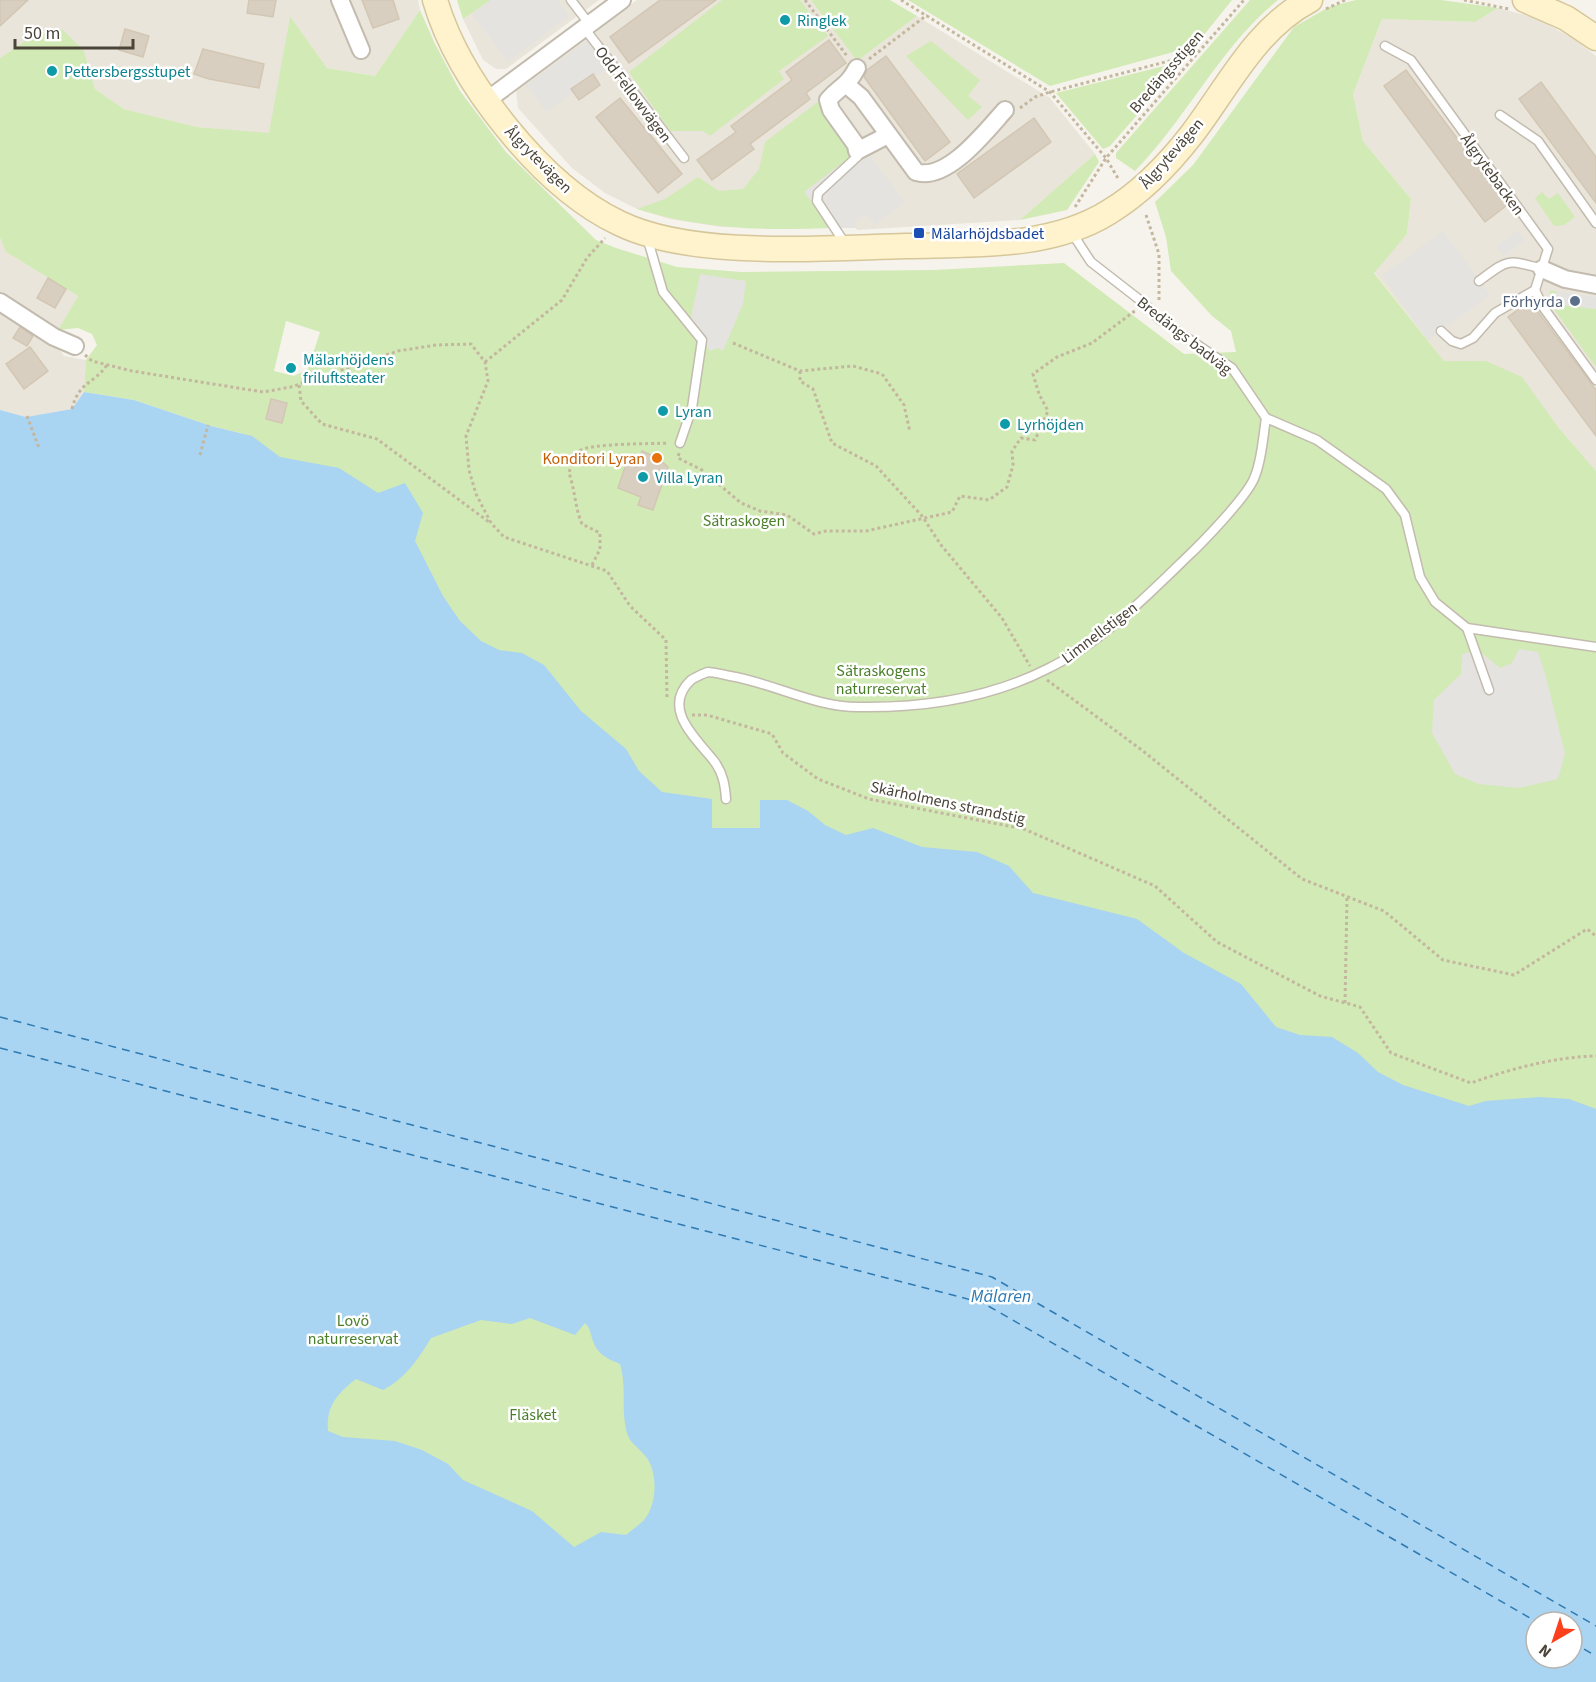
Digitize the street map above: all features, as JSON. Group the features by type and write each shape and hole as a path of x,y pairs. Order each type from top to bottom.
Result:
{"street":[{"path":"340,0 361,50"},
{"name":"Ålgrytevägen","path":"435,0 461,62 486,101 519,143 586,204 619,223 646,234 671,240 729,247 848,248 993,243 1034,238 1070,230 1105,215 1148,184 1192,134 1261,39 1296,7 1318,5"},
{"name":"Odd Fellowvägen","path":"486,101 622,0"},
{"path":"1525,0 1566,18 1596,38"},
{"path":"857,68 848,86 836,91 828,100 831,110 856,145 857,151 888,135"},
{"path":"848,86 861,97 916,172 927,176 973,146 1005,110"},
{"path":"1542,269 1565,279 1596,285"},
{"path":"0,302 54,337 75,346"}],"lane":[{"path":"571,0 587,27"},
{"name":"Odd Fellowvägen","path":"587,27 684,158"},
{"name":"Ålgrytebacken","path":"1385,46 1411,60 1548,249 1542,269"},
{"path":"1500,115 1538,141 1596,223"},
{"path":"848,248 838,228 817,201 818,193 858,156 857,151"},
{"name":"Bredängs badväg","path":"1070,230 1091,262 1145,304 1159,319 1232,368 1266,418"},
{"path":"646,234 663,292 702,340 692,408 680,443"},
{"path":"1441,331 1452,341 1461,344 1473,338 1495,313 1535,290 1542,269 1517,261 1505,262 1479,281"},
{"path":"1535,290 1543,307 1596,380"},
{"path":"1266,418 1317,440 1386,489 1405,515 1420,577 1435,602 1467,628 1596,647"},
{"name":"Limnellstigen","path":"681,715 681,697 691,680 707,672 854,707 912,706 960,700 999,689 1038,673 1092,641 1147,596 1199,547 1255,477 1266,418"},
{"path":"1467,628 1489,690"},
{"path":"681,715 687,731 721,772 726,800"}],"path":[{"path":"805,0 857,68 927,15"},
{"path":"901,0 1050,92 1106,158 1119,180"},
{"name":"Bredängsstigen","path":"1070,230 1069,217 1106,158 1244,0"},
{"path":"1318,5 1345,0"},
{"path":"1005,110 1010,115 1035,97 1050,92 1197,54"},
{"path":"1146,215 1159,254 1159,319"},
{"path":"75,346 92,361 107,365 263,392 299,384 398,351 436,345 471,344 485,362 562,300 587,258 619,223"},
{"path":"592,565 600,549 600,533 582,524 577,513 577,496 569,473 580,450 603,446 680,443 678,458 702,470 741,503 760,511 787,515 814,534 826,531 866,531 923,518 934,518 952,512 960,496 989,500 1007,487 1013,465 1012,451 1021,438 1035,440 1048,411 1039,394 1033,374 1058,357 1092,343 1145,304"},
{"path":"733,343 800,372 853,366 882,374 903,405 910,432"},
{"name":"Skärholmens strandstig","path":"485,362 488,381 466,436 469,470 477,494 491,523 504,537 607,571 630,606 666,640 667,707 674,716 707,715 772,734 783,753 818,779 869,799 1024,829 1155,886 1217,942 1320,996 1360,1007 1391,1053 1471,1083 1496,1074 1564,1059 1596,1056"},
{"path":"72,409 76,393 87,381 100,375 107,365"},
{"path":"800,372 800,381 813,389 832,443 876,466 923,518 941,545 1002,618 1031,667 1143,751 1302,879 1384,911 1443,960 1514,975 1587,929 1596,936"},
{"path":"299,384 301,401 322,424 377,439 491,523"},
{"path":"27,416 39,448"},
{"path":"200,455 208,425"},
{"path":"1345,1003 1347,897"}],"shaded area":[{"path":"0,0 418,0 420,10 375,76 327,68 290,16 270,134 197,127 124,109 95,89 84,51 32,36 0,58"},
{"path":"491,0 599,0 506,69 496,69 483,60 463,19"},
{"path":"491,0 558,0 569,16 508,62 472,14"},
{"path":"637,0 811,0 857,61 917,16 1050,98 1095,154 1020,220 858,230 855,228 722,227 670,219 637,209 605,193 572,168 518,108 516,89"},
{"path":"1498,8 1536,18 1574,39 1596,56 1596,471 1558,427 1486,362 1444,361 1374,272 1407,234 1411,199 1363,141 1353,94 1382,19 1475,22"},
{"path":"589,39 609,67 546,112 526,85"},
{"path":"863,147 905,202 875,225 867,215 855,221 855,228 831,228 804,192"},
{"name":"Förhyrda","path":"1518,230 1525,240 1504,256 1496,246"},
{"path":"1443,231 1490,295 1428,340 1382,276"},
{"path":"0,238 6,252 78,296 58,330 0,293"},
{"path":"700,274 746,281 743,304 723,351 718,348 710,351 690,322"},
{"name":"Förhyrda","path":"1556,291 1596,297 1596,309 1554,304"},
{"path":"0,307 36,330 64,356 86,360 84,392 72,409 26,417 0,410"},
{"path":"1519,649 1538,652 1546,677 1565,753 1558,779 1518,788 1479,784 1455,774 1432,733 1434,700 1461,674 1462,654 1479,651 1500,668 1512,663"}],"green space":[{"path":"457,0 491,0 463,19"},
{"path":"722,0 800,0 828,36 779,71 784,79 710,136 703,131 670,131 629,72"},
{"path":"811,0 890,0 917,16 857,61"},
{"path":"908,0 1232,0 1195,46 1050,86"},
{"path":"1250,0 1278,0 1238,39 1171,129 1135,171 1116,158 1116,153"},
{"path":"1356,0 1441,0 1498,8 1475,22 1382,19 1353,94 1363,141 1411,199 1407,234 1374,273 1444,361 1486,361 1522,377 1558,427 1596,471 1596,1373 1384,1350 1524,1634 1524,1670 1584,1670 1596,1682 0,1682 0,1002 244,434 211,426 134,400 84,392 86,360 97,345 92,334 78,328 58,330 78,296 6,252 0,238 0,58 32,36 62,29 84,51 95,89 124,109 197,127 269,133 290,16 327,68 375,76 420,10 460,91 506,152 596,240 677,267 741,272 934,270 1064,263 1184,354 1236,352 1231,331 1212,316 1171,271 1166,237 1155,202 1193,165 1294,27 1329,7","holes":["286,321 320,332 308,369 294,376 274,371"]},
{"path":"931,41 980,80 968,96 982,107 968,120 906,56"},
{"path":"1184,61 1110,146 1103,149 1056,93"},
{"path":"819,101 857,151 831,228 757,229 708,225 637,209 665,199 698,177 719,191 743,189 759,169 765,142"},
{"path":"1095,154 1099,162 1067,210 1020,220"},
{"path":"1542,192 1549,199 1558,193 1575,217 1564,225 1554,226 1535,198"},
{"path":"1550,291 1556,291 1555,304 1596,309 1596,367 1548,301"}],"water":[{"name":"Mälaren","path":"84,392 134,400 211,426 252,436 280,457 339,468 378,493 405,483 423,513 415,541 443,596 460,621 481,641 499,650 522,653 544,665 581,711 626,749 639,771 662,792 712,799 712,828 760,828 760,800 787,800 808,811 825,825 846,835 873,828 922,847 977,852 1009,866 1033,893 1137,919 1184,953 1241,984 1276,1027 1300,1035 1332,1037 1358,1053 1378,1072 1403,1085 1469,1106 1486,1101 1539,1097 1569,1099 1596,1109 1596,1682 0,1682 0,410 26,417 72,409","holes":["530,1318 575,1335 585,1323 600,1353 620,1364 627,1434 647,1458 653,1472 652,1506 644,1520 626,1535 601,1532 574,1547 532,1511 463,1480 448,1464 422,1450 395,1441 343,1437 328,1431 331,1408 343,1390 356,1379 383,1390 405,1374 431,1338 481,1320 512,1324"]}],"building":[{"path":"0,0 28,0 0,26"},
{"path":"249,0 276,0 273,17 247,13"},
{"path":"362,0 393,0 399,19 373,28"},
{"path":"660,0 716,0 629,63 610,37"},
{"path":"125,29 149,36 143,57 119,50"},
{"path":"829,40 846,63 806,93 810,99 750,144 754,149 712,180 697,160 736,132 731,126 792,80 786,72"},
{"path":"203,49 264,64 259,88 194,74"},
{"path":"886,56 950,142 925,161 864,77 867,70"},
{"path":"1406,70 1507,205 1485,222 1384,86"},
{"path":"593,74 600,85 579,100 571,89"},
{"path":"1541,82 1596,157 1596,203 1519,99"},
{"path":"620,98 682,174 658,193 596,117"},
{"path":"1034,118 1051,142 974,198 957,174"},
{"path":"48,278 66,289 55,308 37,298"},
{"path":"1530,301 1596,390 1596,436 1508,317"},
{"path":"20,327 33,336 27,346 13,338"},
{"path":"30,347 48,371 24,389 6,364"},
{"path":"271,399 287,403 282,423 266,419"},
{"name":"Villa Lyran","path":"642,451 658,458 668,467 653,510 638,505 641,497 618,488 626,464 637,467"}],"ferry route":[{"path":"0,1017 992,1277 1596,1626"},
{"path":"0,1048 983,1303 1524,1615"},
{"path":"1584,1649 1596,1656"}],"place":[{"name":"Ringlek","path":"785,20"},
{"name":"Pettersbergsstupet","path":"52,71"},
{"name":"Mälarhöjdsbadet","path":"919,233"},
{"name":"Förhyrda","path":"1575,301"},
{"name":"Mälarhöjdens friluftsteater","path":"291,368"},
{"name":"Lyran","path":"663,411"},
{"name":"Lyrhöjden","path":"1005,424"},
{"name":"Konditori Lyran","path":"657,458"},
{"name":"Villa Lyran","path":"643,477"}],"park label":[{"name":"Sätraskogen","path":"744,520"},
{"name":"Sätraskogens naturreservat","path":"881,679"},
{"name":"Lovö naturreservat","path":"353,1329"},
{"name":"Fläsket","path":"533,1414"}]}
